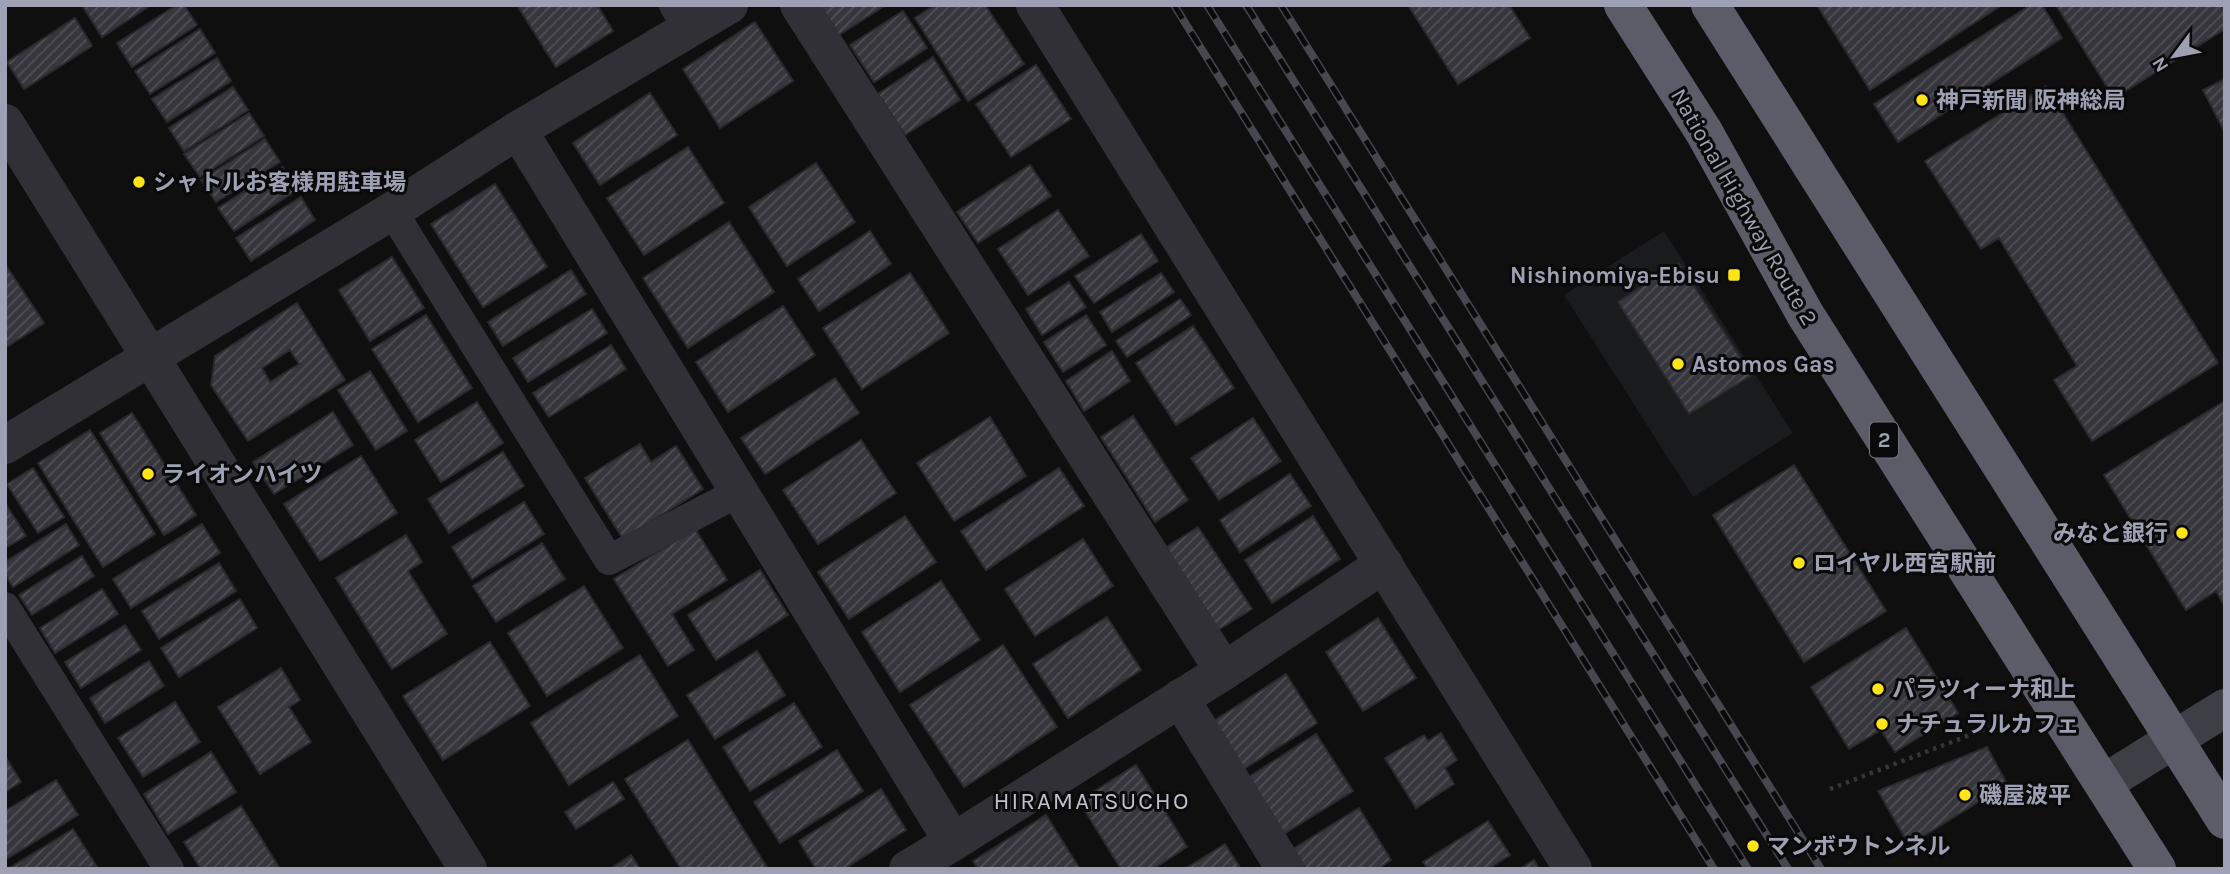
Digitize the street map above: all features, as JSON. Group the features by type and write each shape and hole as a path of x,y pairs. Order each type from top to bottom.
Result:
{"highway":[{"name":"National Highway Route 2","path":"1623,5 1704,132 1805,314 2157,869"},
{"path":"1710,5 2225,820"}],"main road":[{"path":"2104,783 2225,708"}],"street":[{"path":"5,445 392,211 518,130 681,17 729,5"},
{"path":"799,5 1224,671"},
{"path":"1035,5 1573,869"},
{"path":"5,123 468,869"},
{"path":"518,130 953,842"},
{"path":"908,869 1224,671 1384,565"},
{"path":"1180,698 1286,869"}],"lane":[{"path":"392,211 609,560 739,492"},
{"path":"5,607 169,869"}],"path":[{"path":"1830,789 2001,723"}],"shaded area":[{"name":"Astomos Gas","path":"1664,231 1793,433 1693,497 1564,295"}],"building":[{"path":"82,5 151,5 102,37"},
{"path":"177,5 184,5 197,25 132,67 117,43"},
{"path":"517,5 597,5 613,31 556,67"},
{"path":"819,5 886,5 839,35"},
{"path":"935,5 985,5 1024,64 968,101 915,18"},
{"path":"1408,5 1509,5 1530,38 1458,84"},
{"path":"1817,5 2002,5 1870,90"},
{"path":"2031,5 2042,5 2062,38 1898,142 1874,104"},
{"path":"2056,5 2225,5 2225,29 2114,98"},
{"path":"903,11 927,48 874,82 850,45"},
{"path":"75,18 92,46 24,89 7,62"},
{"path":"755,22 793,81 720,128 683,69"},
{"path":"200,29 215,53 150,94 135,71"},
{"path":"933,57 960,100 905,135 878,94"},
{"path":"217,58 231,81 167,122 152,99"},
{"path":"1036,65 1071,119 1011,157 976,104"},
{"path":"2225,79 2225,131 2224,131 2203,90"},
{"path":"2046,86 2218,363 2092,441 2054,380 2077,366 1999,238 1981,249 1925,161"},
{"path":"233,87 248,110 184,151 169,128"},
{"path":"650,93 677,135 600,185 573,143"},
{"path":"249,113 264,136 200,177 184,154"},
{"path":"265,139 280,162 216,202 201,180"},
{"path":"688,147 724,203 644,255 607,198"},
{"path":"816,163 855,222 787,266 749,207"},
{"path":"1030,165 1051,196 978,243 957,212"},
{"path":"283,167 297,190 234,231 218,208"},
{"path":"495,184 547,267 483,307 431,224"},
{"path":"301,197 315,220 251,261 236,238"},
{"path":"1058,210 1089,256 1028,295 998,249"},
{"path":"729,222 774,292 688,348 643,278"},
{"path":"870,231 891,264 819,311 798,279"},
{"path":"1141,234 1158,261 1094,303 1075,276"},
{"path":"392,257 424,308 370,341 339,290"},
{"path":"1679,263 1752,375 1689,414 1618,302"},
{"path":"5,264 44,323 5,348"},
{"path":"571,270 586,294 503,346 488,322"},
{"path":"910,273 949,333 862,389 823,328"},
{"path":"1161,273 1174,292 1112,332 1100,312"},
{"path":"1069,282 1086,307 1042,335 1026,309"},
{"path":"1180,299 1191,315 1127,357 1116,341"},
{"path":"297,303 345,380 248,441 211,385 215,356","holes":["290,350 299,364 270,382 262,368"]},
{"path":"783,306 815,355 728,412 696,362"},
{"path":"592,309 607,333 528,382 513,358"},
{"path":"426,315 472,388 418,422 372,349"},
{"path":"1086,315 1106,345 1063,372 1044,342"},
{"path":"1193,326 1234,388 1176,425 1136,363"},
{"path":"611,345 626,369 549,417 533,393"},
{"path":"1112,351 1130,381 1084,411 1066,381"},
{"path":"370,371 407,431 376,450 338,390"},
{"path":"835,378 859,413 765,474 741,438"},
{"name":"みなと銀行","path":"2225,401 2225,607 2216,591 2186,610 2104,475"},
{"path":"477,402 503,443 441,482 415,440"},
{"path":"333,412 353,445 274,494 253,462"},
{"name":"ライオンハイツ","path":"132,413 196,515 164,535 100,433"},
{"path":"1133,416 1188,500 1155,522 1101,437"},
{"path":"990,417 1026,476 954,521 917,463"},
{"path":"1253,418 1281,461 1219,500 1191,458"},
{"path":"90,430 155,534 103,567 38,463"},
{"path":"861,440 896,493 818,544 783,490"},
{"path":"640,444 651,462 676,446 703,489 623,539 585,478"},
{"path":"503,452 524,486 449,533 428,499"},
{"path":"361,456 397,513 320,561 284,504"},
{"name":"ロイヤル西宮駅前","path":"1794,465 1886,611 1804,662 1713,515"},
{"path":"33,468 64,517 38,533 7,484"},
{"path":"1059,468 1084,506 986,570 961,531"},
{"path":"1290,474 1311,506 1240,552 1220,520"},
{"path":"524,502 544,534 472,579 452,547"},
{"path":"5,503 26,536 5,548"},
{"path":"905,516 936,562 849,619 818,572"},
{"path":"1313,516 1340,559 1272,603 1245,560"},
{"path":"66,524 79,545 13,587 5,574 5,562"},
{"path":"202,524 220,553 131,608 113,579"},
{"path":"1198,527 1252,609 1218,630 1165,548"},
{"path":"695,529 727,580 672,614 694,650 668,666 614,579"},
{"path":"406,535 422,562 408,571 447,634 392,669 336,578"},
{"path":"1083,539 1113,586 1035,636 1005,589"},
{"path":"542,543 565,579 496,622 473,586"},
{"path":"82,556 94,576 32,615 19,595"},
{"path":"219,563 236,591 159,639 142,611"},
{"path":"760,570 788,615 716,660 688,615"},
{"path":"941,581 980,640 900,692 862,632"},
{"path":"584,586 623,648 547,696 508,633"},
{"path":"102,589 118,614 55,653 40,628"},
{"path":"240,599 257,628 179,677 161,648"},
{"path":"1107,617 1141,670 1068,718 1033,664"},
{"path":"1378,618 1416,678 1363,711 1326,652"},
{"path":"125,625 141,650 81,688 65,662"},
{"name":"パラツィーナ和上","path":"1906,628 1958,713 1895,752 1881,730 1849,749 1811,687"},
{"path":"490,642 530,706 443,760 403,696"},
{"path":"1003,645 1057,727 964,787 910,705"},
{"path":"757,651 785,695 715,739 687,695"},
{"path":"640,655 678,716 569,785 531,723"},
{"path":"149,661 164,686 105,723 90,698"},
{"path":"281,668 300,700 289,707 311,742 260,774 218,707"},
{"path":"1286,674 1317,723 1242,770 1212,722"},
{"path":"175,702 200,742 143,777 118,738"},
{"path":"794,703 822,747 750,791 723,747"},
{"path":"1441,733 1457,760 1445,768 1454,784 1416,808 1385,758 1424,735 1428,741"},
{"path":"1316,734 1353,791 1282,835 1247,778"},
{"path":"688,740 768,869 681,869 625,779"},
{"path":"1987,747 2007,784 1909,845 1878,791"},
{"path":"837,750 863,791 780,843 754,802"},
{"path":"211,752 236,792 168,834 144,794"},
{"path":"5,756 21,782 5,792"},
{"path":"1136,765 1187,847 1153,869 1121,869 1079,801"},
{"path":"56,780 78,815 5,860 5,811"},
{"path":"613,782 624,799 576,829 565,812"},
{"path":"881,789 906,830 844,869 816,869 799,841"},
{"path":"241,806 280,869 201,869 184,842"},
{"path":"1359,808 1391,860 1378,869 1306,869 1293,849"},
{"path":"1046,815 1080,869 978,869 973,861"},
{"path":"1488,821 1510,855 1488,869 1428,869 1423,862"},
{"path":"73,829 97,867 8,869"},
{"path":"1225,844 1241,869 1185,869"},
{"path":"631,855 640,869 610,869"},
{"path":"1534,860 1539,869 1520,869"}],"railway":[{"path":"1174,5 1714,869"},
{"path":"1207,5 1748,869"},
{"path":"1246,5 1788,869"},
{"path":"1281,5 1821,869"}],"place":[{"name":"神戸新聞 阪神総局","path":"1922,100"},
{"name":"シャトルお客様用駐車場","path":"139,182"},
{"name":"Nishinomiya-Ebisu","path":"1734,275"},
{"name":"Astomos Gas","path":"1678,364"},
{"name":"ライオンハイツ","path":"148,474"},
{"name":"みなと銀行","path":"2182,533"},
{"name":"ロイヤル西宮駅前","path":"1799,563"},
{"name":"パラツィーナ和上","path":"1878,689"},
{"name":"ナチュラルカフェ","path":"1882,724"},
{"name":"磯屋波平","path":"1965,795"},
{"name":"マンボウトンネル","path":"1753,846"}],"district":[{"name":"HIRAMATSUCHO","path":"1092,801"}]}
